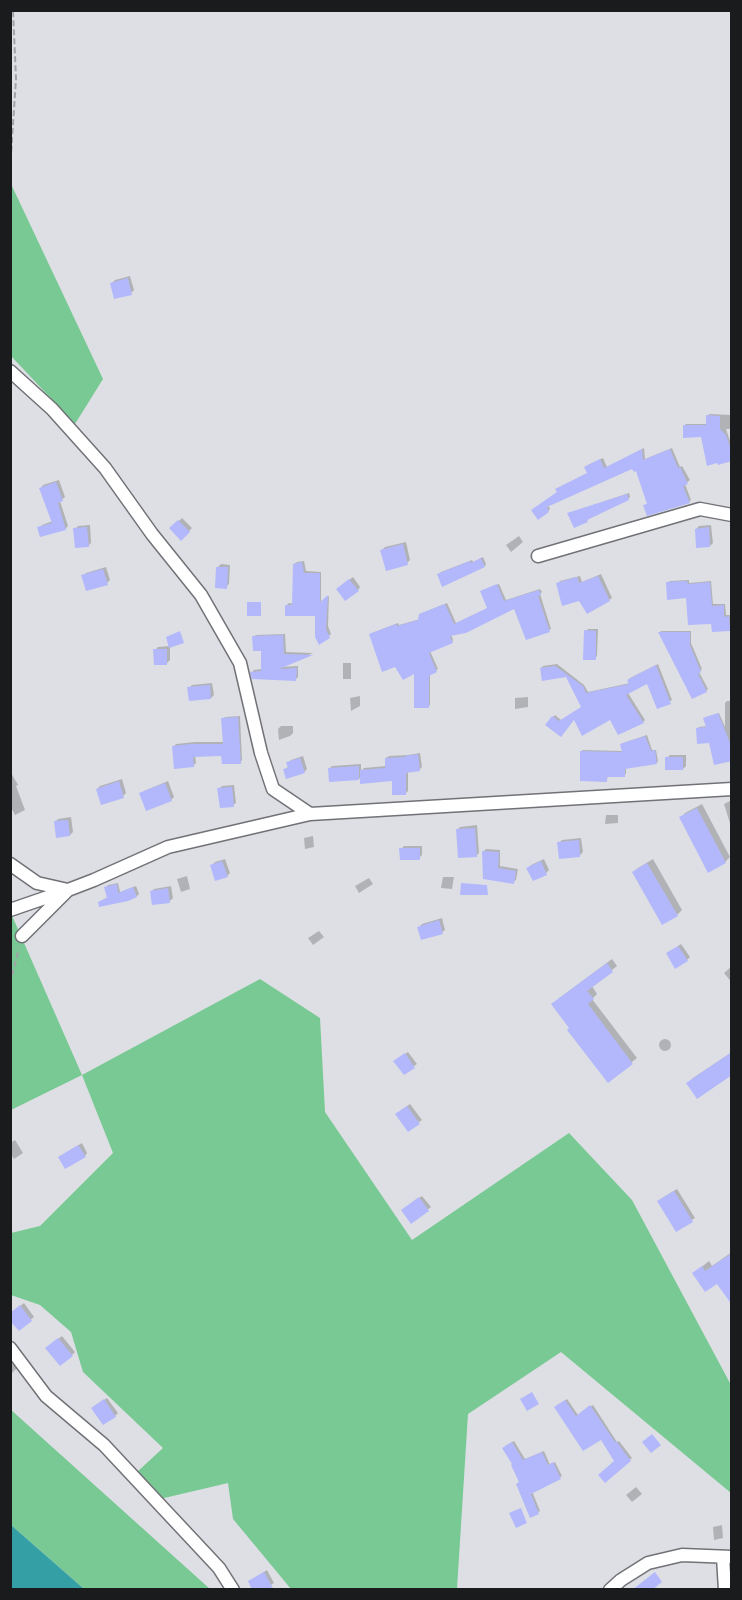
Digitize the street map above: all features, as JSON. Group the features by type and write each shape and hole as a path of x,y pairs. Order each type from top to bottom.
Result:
{"street":[{"path":"10,371 52,409 105,468 152,534 201,595 240,663 261,753 273,789 310,814"},
{"path":"538,556 700,509 732,514"},
{"path":"10,910 94,880 168,847 310,814 732,789"},
{"path":"10,864 37,883 68,890"},
{"path":"22,936 68,890"},
{"path":"10,1348 46,1396 104,1445 219,1568 233,1590"},
{"path":"610,1590 648,1563 682,1555 727,1557 725,1590"}],"path":[{"path":"10,170 16,79 13,10"},
{"path":"10,984 22,936"}],"green space":[{"path":"11,184 103,379 75,424 11,356"},
{"path":"10,911 82,1075 11,1110"},
{"path":"260,979 320,1018 325,1112 412,1240 569,1133 632,1200 731,1385 731,1493 561,1352 468,1414 457,1589 291,1589 233,1519 228,1483 160,1499 137,1472 163,1448 83,1372 71,1332 40,1305 11,1295 11,1233 40,1226 113,1153 82,1075"},
{"path":"10,1409 210,1589 84,1589 11,1525"}],"water":[{"path":"11,1525 84,1589 11,1589"}],"building":[{"path":"128,278 132,295 114,299 110,283"},
{"path":"706,415 720,416 720,429 726,435 732,452 732,461 707,466 701,437 683,438 683,425 706,425"},
{"path":"642,449 643,460 670,449 688,484 683,486 690,503 647,516 643,505 647,504 636,471 632,469 547,507 549,512 538,520 531,510 557,492 555,489 587,473 584,467 600,459 604,468"},
{"path":"56,482 63,501 58,503 66,530 40,537 37,527 52,523 39,488"},
{"path":"627,494 629,500 574,528 567,513"},
{"path":"178,520 190,532 181,541 169,528"},
{"path":"87,527 89,547 75,548 73,528"},
{"path":"709,527 710,547 696,548 695,529"},
{"path":"403,544 408,565 386,571 380,550"},
{"path":"481,558 485,567 442,587 437,574"},
{"path":"302,562 304,573 320,573 320,602 328,595 326,629 330,638 319,645 315,637 315,616 285,616 285,605 292,605 293,564"},
{"path":"216,567 228,567 227,589 215,588"},
{"path":"103,569 108,585 86,591 81,575"},
{"path":"598,576 610,601 587,614 579,601 562,606 556,583 577,577 579,583"},
{"path":"349,579 359,591 345,601 336,589"},
{"path":"687,581 688,584 710,582 712,606 724,605 724,617 729,616 730,631 712,632 711,624 688,625 686,598 667,600 666,582"},
{"path":"497,584 504,601 539,590 541,595 538,596 550,632 526,640 514,609 466,633 450,636 453,643 429,653 437,672 429,676 429,708 414,708 414,674 403,680 395,667 382,672 369,634 396,624 397,626 418,620 419,614 445,604 454,624 487,608 480,591"},
{"path":"247,602 261,602 261,616 247,616"},
{"path":"584,630 596,631 596,660 583,660"},
{"path":"180,631 184,643 169,648 166,637"},
{"path":"658,632 690,632 690,645 701,672 698,674 707,692 692,699"},
{"path":"283,635 284,654 313,655 279,669 297,668 296,681 252,679 250,672 261,671 261,651 253,651 252,636"},
{"path":"153,649 167,649 167,665 154,665"},
{"path":"656,665 671,704 657,709 647,684 626,695 644,723 618,735 610,720 582,736 574,720 561,737 545,725 552,716 559,721 581,707 566,677 542,681 540,668 555,666 583,686 586,693 629,684 627,680"},
{"path":"210,685 211,699 189,701 187,687"},
{"path":"718,713 732,748 732,761 714,765 709,743 697,744 696,728 706,727 703,718"},
{"path":"238,717 241,764 222,764 221,756 193,757 194,767 174,769 172,746 223,744 221,718"},
{"path":"645,736 651,751 655,750 657,764 625,769 625,777 607,777 607,782 580,781 580,751 622,752 620,744"},
{"path":"418,754 420,771 406,773 406,795 392,795 392,781 360,784 360,770 385,768 385,758"},
{"path":"665,757 683,757 683,770 665,770"},
{"path":"300,758 305,773 286,779 283,769 288,768 286,762"},
{"path":"359,766 359,780 329,782 328,768"},
{"path":"119,781 124,798 101,805 96,789"},
{"path":"165,783 172,801 146,811 139,793"},
{"path":"232,787 234,807 220,808 217,788"},
{"path":"697,808 726,863 708,873 679,817"},
{"path":"68,820 70,836 56,838 54,821"},
{"path":"475,828 477,857 458,858 456,829"},
{"path":"579,840 580,857 559,859 557,842"},
{"path":"399,848 420,848 420,860 400,860"},
{"path":"482,851 499,852 498,868 516,871 514,884 483,879"},
{"path":"222,861 228,877 215,881 210,865"},
{"path":"541,861 547,875 533,881 526,868"},
{"path":"647,863 678,916 662,925 632,872"},
{"path":"461,883 487,885 488,895 460,895"},
{"path":"117,884 118,893 133,887 137,897 99,907 98,902 107,898 104,887"},
{"path":"168,888 170,903 152,905 150,891"},
{"path":"439,920 443,934 421,940 417,927"},
{"path":"678,946 688,961 675,969 666,953"},
{"path":"607,963 613,972 587,991 594,999 588,1004 633,1064 608,1083 567,1030 569,1028 551,1004"},
{"path":"732,1052 732,1075 697,1099 686,1083"},
{"path":"405,1053 415,1068 404,1075 393,1061"},
{"path":"407,1106 420,1124 408,1132 395,1114"},
{"path":"78,1145 86,1157 65,1169 58,1157"},
{"path":"674,1191 693,1222 676,1232 657,1201"},
{"path":"419,1197 429,1211 411,1224 401,1210"},
{"path":"732,1253 732,1305 717,1284 705,1292 692,1273 702,1266 705,1271"},
{"path":"20,1305 32,1321 19,1331 10,1321 10,1313"},
{"path":"58,1338 73,1356 60,1366 45,1348"},
{"path":"532,1392 539,1404 527,1411 520,1399"},
{"path":"104,1399 116,1417 103,1425 91,1408"},
{"path":"565,1400 576,1416 590,1405 631,1461 605,1483 598,1475 614,1461 601,1440 583,1451 554,1407"},
{"path":"652,1434 661,1445 651,1453 642,1442"},
{"path":"512,1442 523,1460 542,1452 548,1465 553,1462 561,1479 531,1494 539,1514 530,1518 516,1484 519,1482 512,1464 502,1448"},
{"path":"521,1508 527,1523 516,1528 509,1513"},
{"path":"264,1572 274,1590 252,1590 248,1581"},
{"path":"655,1572 662,1582 652,1590 632,1590"}]}
